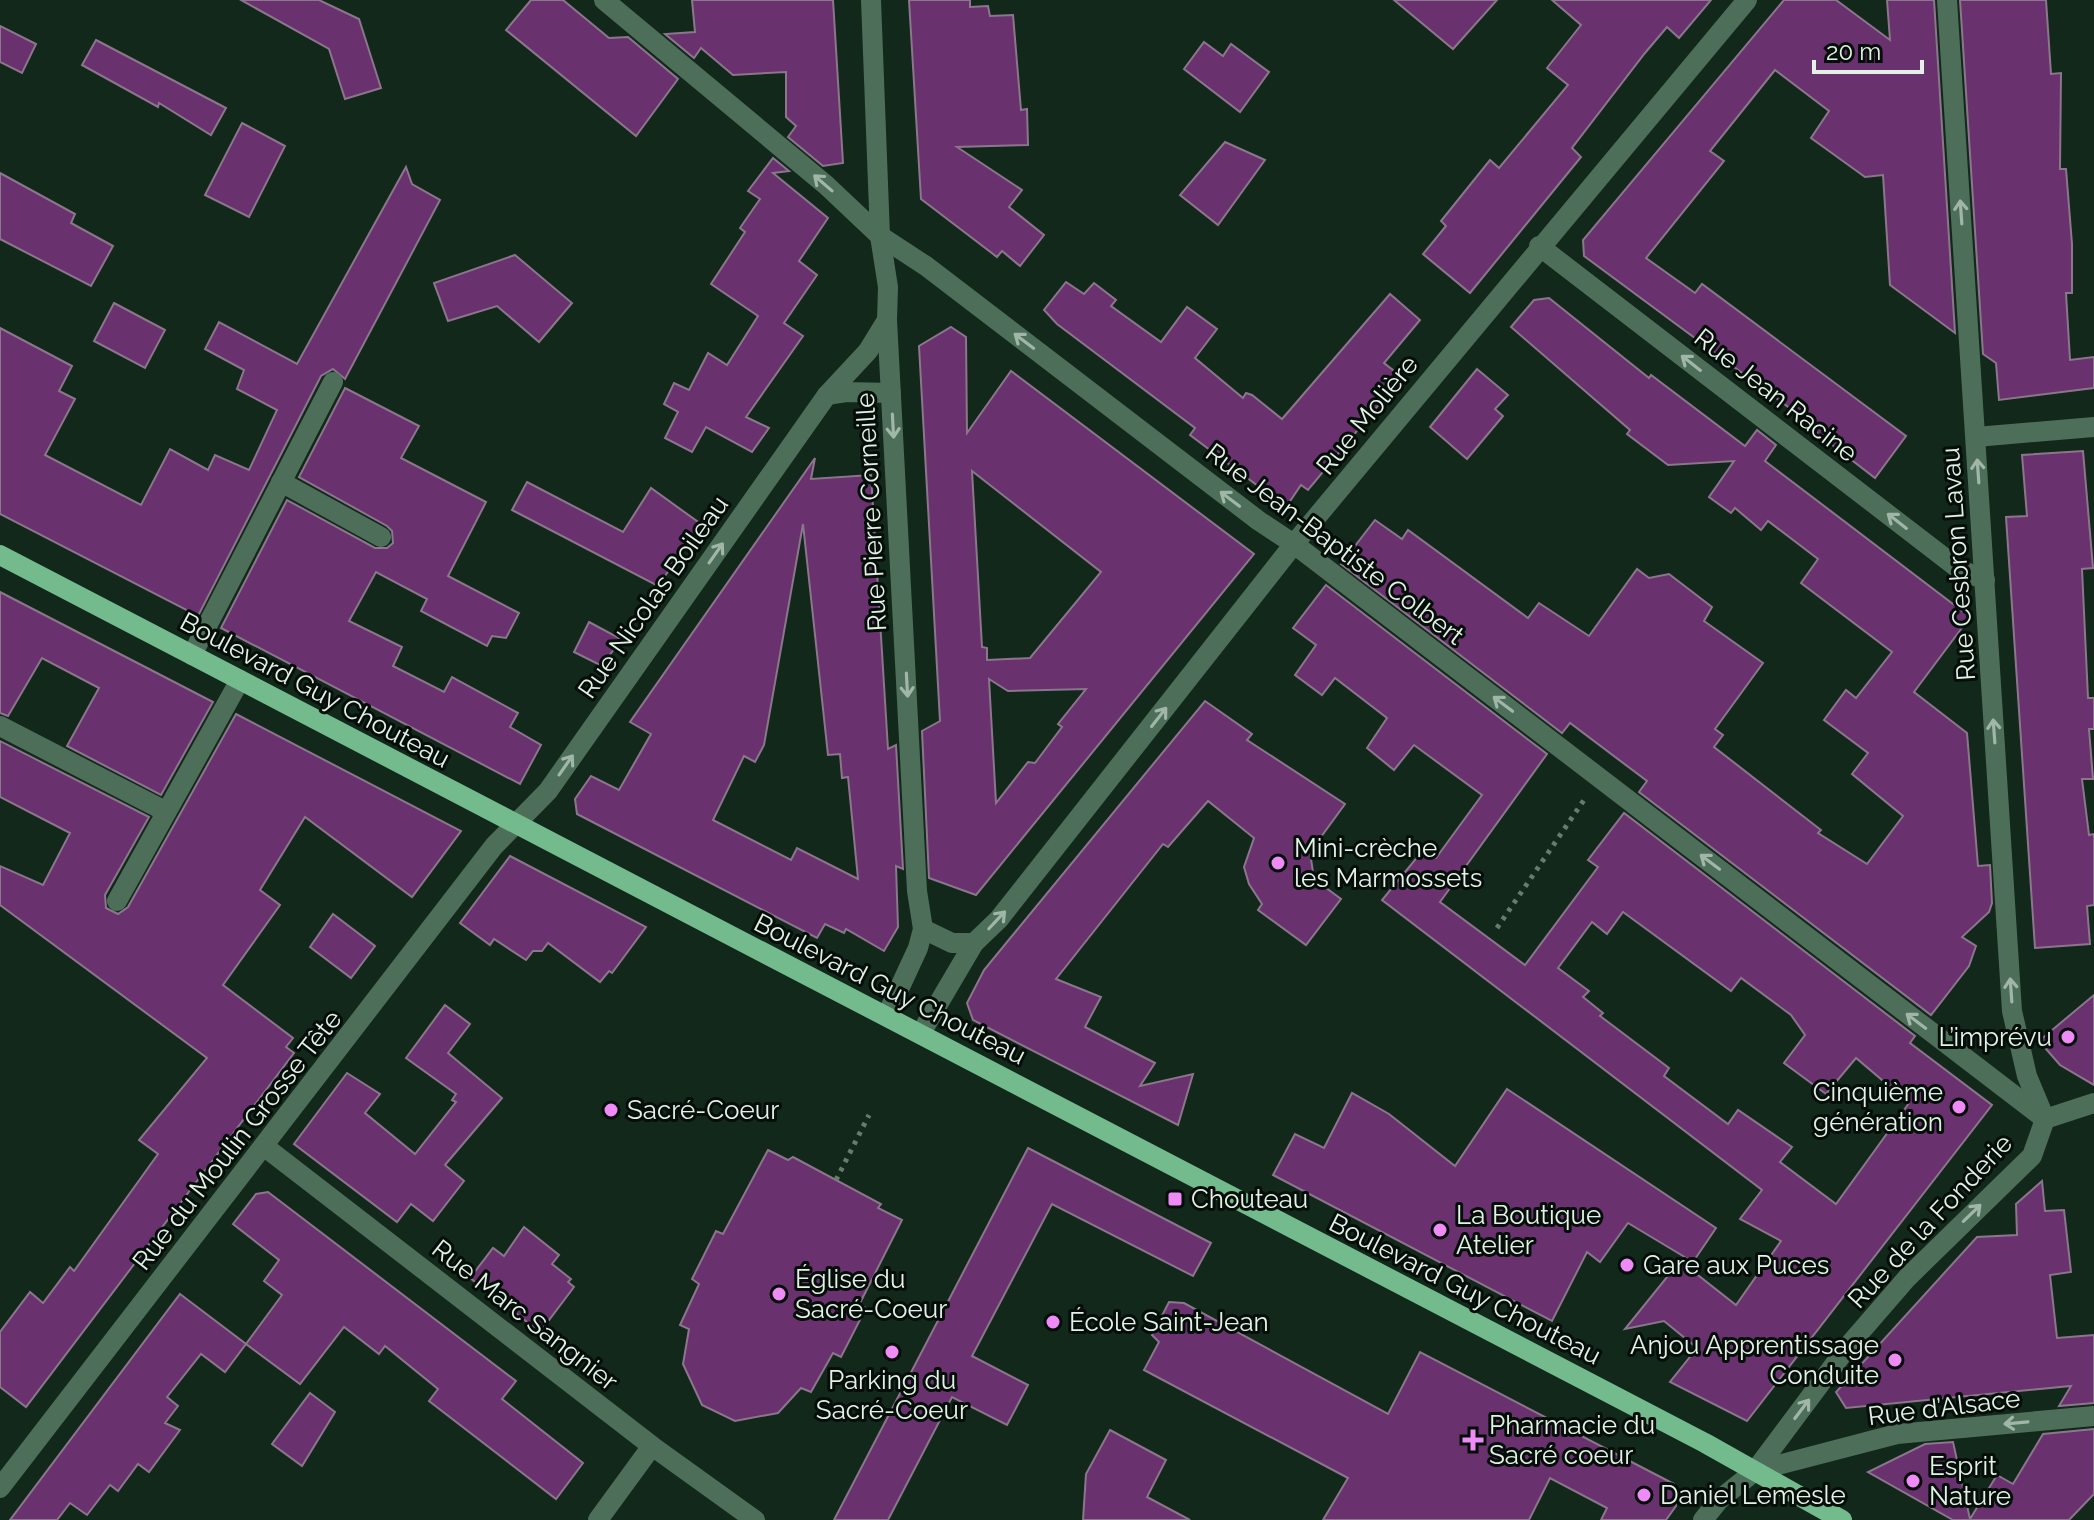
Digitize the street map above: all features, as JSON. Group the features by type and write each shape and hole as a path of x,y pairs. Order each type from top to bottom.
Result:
{"main road":[{"name":"Boulevard Guy Chouteau","path":"0,555 887,1015 1755,1471 1842,1520"}],"street":[{"name":"Rue Jean-Baptiste Colbert","path":"604,0 826,185 880,236 917,260 1259,521 1294,544 2045,1119"},
{"name":"Rue Pierre Corneille","path":"871,0 880,236 888,287 887,320 917,891 923,929"},
{"name":"Rue Molière","path":"921,1033 974,943 999,919 1294,544 1539,246 1747,0"},
{"name":"Rue Cesbron Lavau","path":"1947,0 2012,1011 2027,1076 2045,1119"},
{"name":"Rue Jean Racine","path":"1539,246 1959,569 1985,580"},
{"name":"Rue Nicolas Boileau","path":"515,823 548,791 827,395 868,351 887,320"},
{"path":"192,655 333,382"},
{"path":"827,395 846,392 891,393"},
{"path":"1976,437 2094,427"},
{"path":"281,482 381,537"},
{"path":"117,901 240,680"},
{"path":"0,726 165,811"},
{"name":"Rue du Moulin Grosse Tête","path":"0,1488 494,846 515,823"},
{"path":"887,1015 923,929 952,943 974,943"},
{"path":"2045,1119 2094,1103"},
{"name":"Rue de la Fonderie","path":"1755,1471 1849,1345 1907,1278 2032,1156 2045,1119"},
{"name":"Rue Marc Sangnier","path":"265,1147 652,1446 755,1520"},
{"name":"Rue d’Alsace","path":"1755,1471 1897,1434 2094,1416"},
{"path":"598,1520 652,1446"},
{"path":"1703,1520 1719,1500 1755,1471"}],"path":[{"path":"1497,928 1599,778"},
{"path":"836,1180 869,1115"}],"building":[{"path":"241,0 319,0 359,19 381,88 345,99 329,49"},
{"path":"531,0 563,0 609,38 628,37 678,79 636,136 506,30"},
{"path":"692,0 833,0 843,163 823,166 788,137 796,126 786,117 786,72 733,75 701,48 694,58 665,34 695,32"},
{"path":"909,0 970,0 970,7 988,6 990,16 1013,15 1021,110 1027,109 1028,145 957,147 1022,190 1009,207 1044,235 1020,266 1002,251 997,257 921,199"},
{"path":"1394,0 1497,0 1453,49"},
{"path":"1552,0 1711,0 1679,38 1667,27 1645,53 1572,148 1581,157 1470,293 1423,254 1446,226 1441,221 1490,160 1499,168 1568,85 1547,68 1581,25"},
{"path":"1784,0 1836,0 1890,40 1887,0 1934,0 1955,333 1890,285 1883,175 1865,177 1811,138 1829,111 1775,70 1710,151 1724,161 1646,258 1695,293 1702,284 1906,436 1875,478 1809,427 1811,424 1584,256 1583,240"},
{"path":"1960,0 2046,0 2051,74 2061,73 2060,169 2066,169 2072,244 2072,293 2066,293 2070,360 2094,357 2094,388 1999,400 1996,363 1983,354"},
{"path":"0,26 36,44 22,73 0,62"},
{"path":"96,40 226,108 211,135 159,103 158,107 82,65"},
{"path":"1204,42 1223,56 1231,44 1269,72 1240,112 1184,69"},
{"path":"242,123 285,146 249,217 205,195"},
{"path":"1225,142 1265,160 1218,225 1180,195"},
{"path":"773,158 789,171 773,173 828,218 799,261 817,275 784,323 803,336 746,417 769,428 752,452 706,427 692,452 665,438 678,412 664,404 674,383 689,390 708,353 727,365 758,316 711,284 745,232 740,228 760,199 748,191"},
{"path":"406,167 412,184 440,200 345,379 333,369 321,376 198,616 0,514 0,328 72,366 59,391 75,399 45,455 141,505 170,449 208,470 215,455 249,470 277,410 237,389 244,370 205,349 219,322 297,364"},
{"path":"0,173 75,214 71,223 113,246 91,286 0,239"},
{"path":"515,255 572,303 539,342 497,306 448,321 434,283"},
{"path":"1066,282 1084,294 1094,283 1116,300 1111,306 1161,342 1187,307 1217,329 1195,358 1243,398 1246,393 1252,395 1282,419 1390,294 1420,320 1384,363 1402,377 1308,490 1301,485 1286,507 1190,435 1195,428 1057,324 1044,310"},
{"path":"1549,298 1649,378 1651,375 1745,446 1757,430 1776,445 1765,461 1970,617 1914,692 1967,733 1978,866 1990,865 1992,903 1989,912 1962,937 1976,946 1969,966 1931,1015 1639,792 1647,781 1570,723 1562,733 1341,564 1375,520 1402,539 1408,530 1528,618 1539,603 1589,636 1637,569 1649,578 1669,574 1712,607 1704,621 1763,663 1715,729 1723,735 1714,747 1821,830 1818,833 1867,864 1903,816 1852,774 1868,753 1824,720 1846,690 1856,698 1892,652 1801,583 1818,559 1768,521 1761,530 1735,508 1731,513 1709,497 1734,461 1668,465 1627,434 1630,430 1511,327 1534,300"},
{"path":"114,303 165,330 145,368 94,341"},
{"path":"951,327 966,337 967,433 1011,371 1254,554 976,895 929,878 922,731 940,721 919,346","holes":["972,471 1101,572 1030,658 987,660 987,648 982,647","989,679 1008,691 1086,689 1058,724 1062,727 1035,763 1028,762 996,803"]},
{"path":"1477,369 1508,395 1495,409 1503,416 1467,459 1430,427"},
{"path":"345,388 419,426 401,458 486,502 448,576 519,613 506,638 492,636 487,646 421,611 427,599 376,572 349,621 402,647 393,666 444,692 452,677 518,713 510,727 541,745 520,784 221,628 287,500 375,548 387,548 393,543 392,531 387,526 299,477"},
{"path":"2083,451 2093,568 2082,569 2088,698 2094,698 2094,729 2089,729 2093,779 2082,779 2089,835 2094,834 2094,905 2087,906 2090,944 2035,948 2006,517 2027,516 2022,455"},
{"path":"815,458 811,479 871,475 888,749 896,745 903,869 896,866 898,927 884,951 846,929 844,933 825,924 817,938 577,814 575,799 591,776 619,790 651,734 630,722","holes":["803,524 828,755 840,754 842,778 848,777 858,879 797,848 791,860 713,820 744,756 755,762 764,745"]},
{"path":"527,482 623,532 651,488 701,524 658,586 512,510"},
{"path":"1326,585 1547,754 1440,902 1525,965 1598,867 1588,860 1624,813 1915,1036 1910,1043 1992,1105 1747,1421 1670,1382 1697,1348 1664,1321 1625,1329 1680,1261 1736,1305 1781,1241 1740,1219 1762,1190 1382,900 1423,850 1436,858 1482,795 1414,745 1394,770 1367,748 1387,718 1335,678 1322,695 1295,675 1316,645 1293,628","holes":["1623,912 1731,991 1741,978 1791,1015 1805,1035 1784,1063 1826,1094 1856,1058 1909,1103 1836,1204 1780,1162 1792,1147 1738,1110 1728,1124 1664,1076 1669,1068 1600,1016 1603,1013 1583,997 1589,991 1558,968 1592,922 1607,934"]},
{"path":"0,592 213,702 161,795 67,746 99,688 42,658 8,716 0,713"},
{"path":"589,622 621,639 602,666 574,652"},
{"path":"1205,701 1252,734 1247,740 1345,804 1310,852 1314,879 1341,899 1306,945 1258,910 1262,904 1249,884 1244,867 1254,838 1208,801 1168,847 1163,844 1056,979 1101,997 1085,1027 1155,1063 1140,1086 1193,1074 1178,1125 973,1020 967,1003 984,970"},
{"path":"236,714 461,831 412,897 305,817 260,890 280,905 223,985 293,1038 286,1047 294,1053 26,1407 0,1387 0,1332 30,1292 43,1303 70,1267 74,1271 158,1154 139,1140 207,1058 0,905 0,866 43,885 70,833 0,797 0,741 149,817 105,895 106,908 118,914 128,907"},
{"path":"510,856 646,927 612,973 609,971 600,982 548,943 542,951 533,951 526,960 494,939 490,945 460,923"},
{"path":"333,914 375,946 351,978 310,947"},
{"name":"L’imprévu","path":"2094,995 2094,1085 2060,1065 2039,1041"},
{"path":"445,1005 470,1024 448,1053 502,1098 445,1165 464,1181 433,1221 411,1204 397,1222 294,1144 347,1073 380,1094 365,1113 415,1154 456,1102 452,1100 456,1094 406,1058"},
{"path":"1507,1089 1716,1228 1693,1262 1628,1223 1600,1262 1587,1252 1552,1321 1273,1175 1295,1134 1324,1148 1352,1093 1389,1114 1455,1166"},
{"path":"1028,1148 1211,1243 1193,1276 1052,1204 972,1356 1028,1385 1007,1425 952,1397 888,1520 834,1520"},
{"name":"Église du Sacré-Coeur","path":"768,1150 788,1160 793,1157 881,1204 878,1208 902,1220 859,1305 866,1308 841,1357 833,1353 811,1392 801,1388 778,1413 735,1421 702,1405 683,1364 689,1329 680,1325 699,1284 692,1279 716,1231 723,1234"},
{"path":"2042,1181 2045,1211 2064,1210 2071,1272 2050,1275 2057,1338 2094,1335 2094,1403 2059,1406 2071,1386 1846,1408 1836,1392 1977,1237 2017,1235 2016,1204"},
{"path":"268,1192 516,1381 502,1399 583,1463 556,1499 429,1401 438,1389 385,1346 379,1354 344,1327 300,1384 246,1344 282,1295 264,1281 279,1260 233,1224 256,1194"},
{"path":"524,1227 559,1255 552,1264 571,1279 568,1282 574,1287 540,1332 470,1278 493,1248 504,1256"},
{"path":"180,1294 246,1344 225,1372 201,1354 167,1397 178,1406 165,1423 180,1430 149,1472 138,1464 118,1491 110,1485 87,1515 70,1503 57,1520 10,1520"},
{"path":"1169,1302 1184,1303 1388,1414 1420,1352 1674,1484 1676,1506 1666,1520 1601,1520 1607,1508 1550,1478 1529,1520 1323,1520 1348,1478 1144,1370 1159,1342 1152,1335"},
{"path":"310,1393 335,1412 302,1466 272,1444"},
{"path":"2094,1429 2094,1494 2069,1520 1953,1520 1868,1472 1925,1444 1953,1442 1970,1519 1997,1475 2013,1484 2043,1434"},
{"path":"1110,1430 1166,1460 1147,1497 1190,1520 1083,1520 1086,1474"}],"place":[{"name":"Mini-crèche les Marmossets","path":"1278,863"},
{"name":"L’imprévu","path":"2068,1037"},
{"name":"Cinquième génération","path":"1959,1107"},
{"name":"Sacré-Coeur","path":"611,1110"},
{"name":"Chouteau","path":"1175,1199"},
{"name":"La Boutique Atelier","path":"1440,1230"},
{"name":"Gare aux Puces","path":"1627,1265"},
{"name":"Église du Sacré-Coeur","path":"779,1294"},
{"name":"École Saint-Jean","path":"1053,1322"},
{"name":"Parking du Sacré-Coeur","path":"892,1352"},
{"name":"Anjou Apprentissage Conduite","path":"1895,1360"},
{"name":"Pharmacie du Sacré coeur","path":"1473,1440"},
{"name":"Esprit Nature","path":"1913,1481"},
{"name":"Daniel Lemesle","path":"1644,1495"}]}
